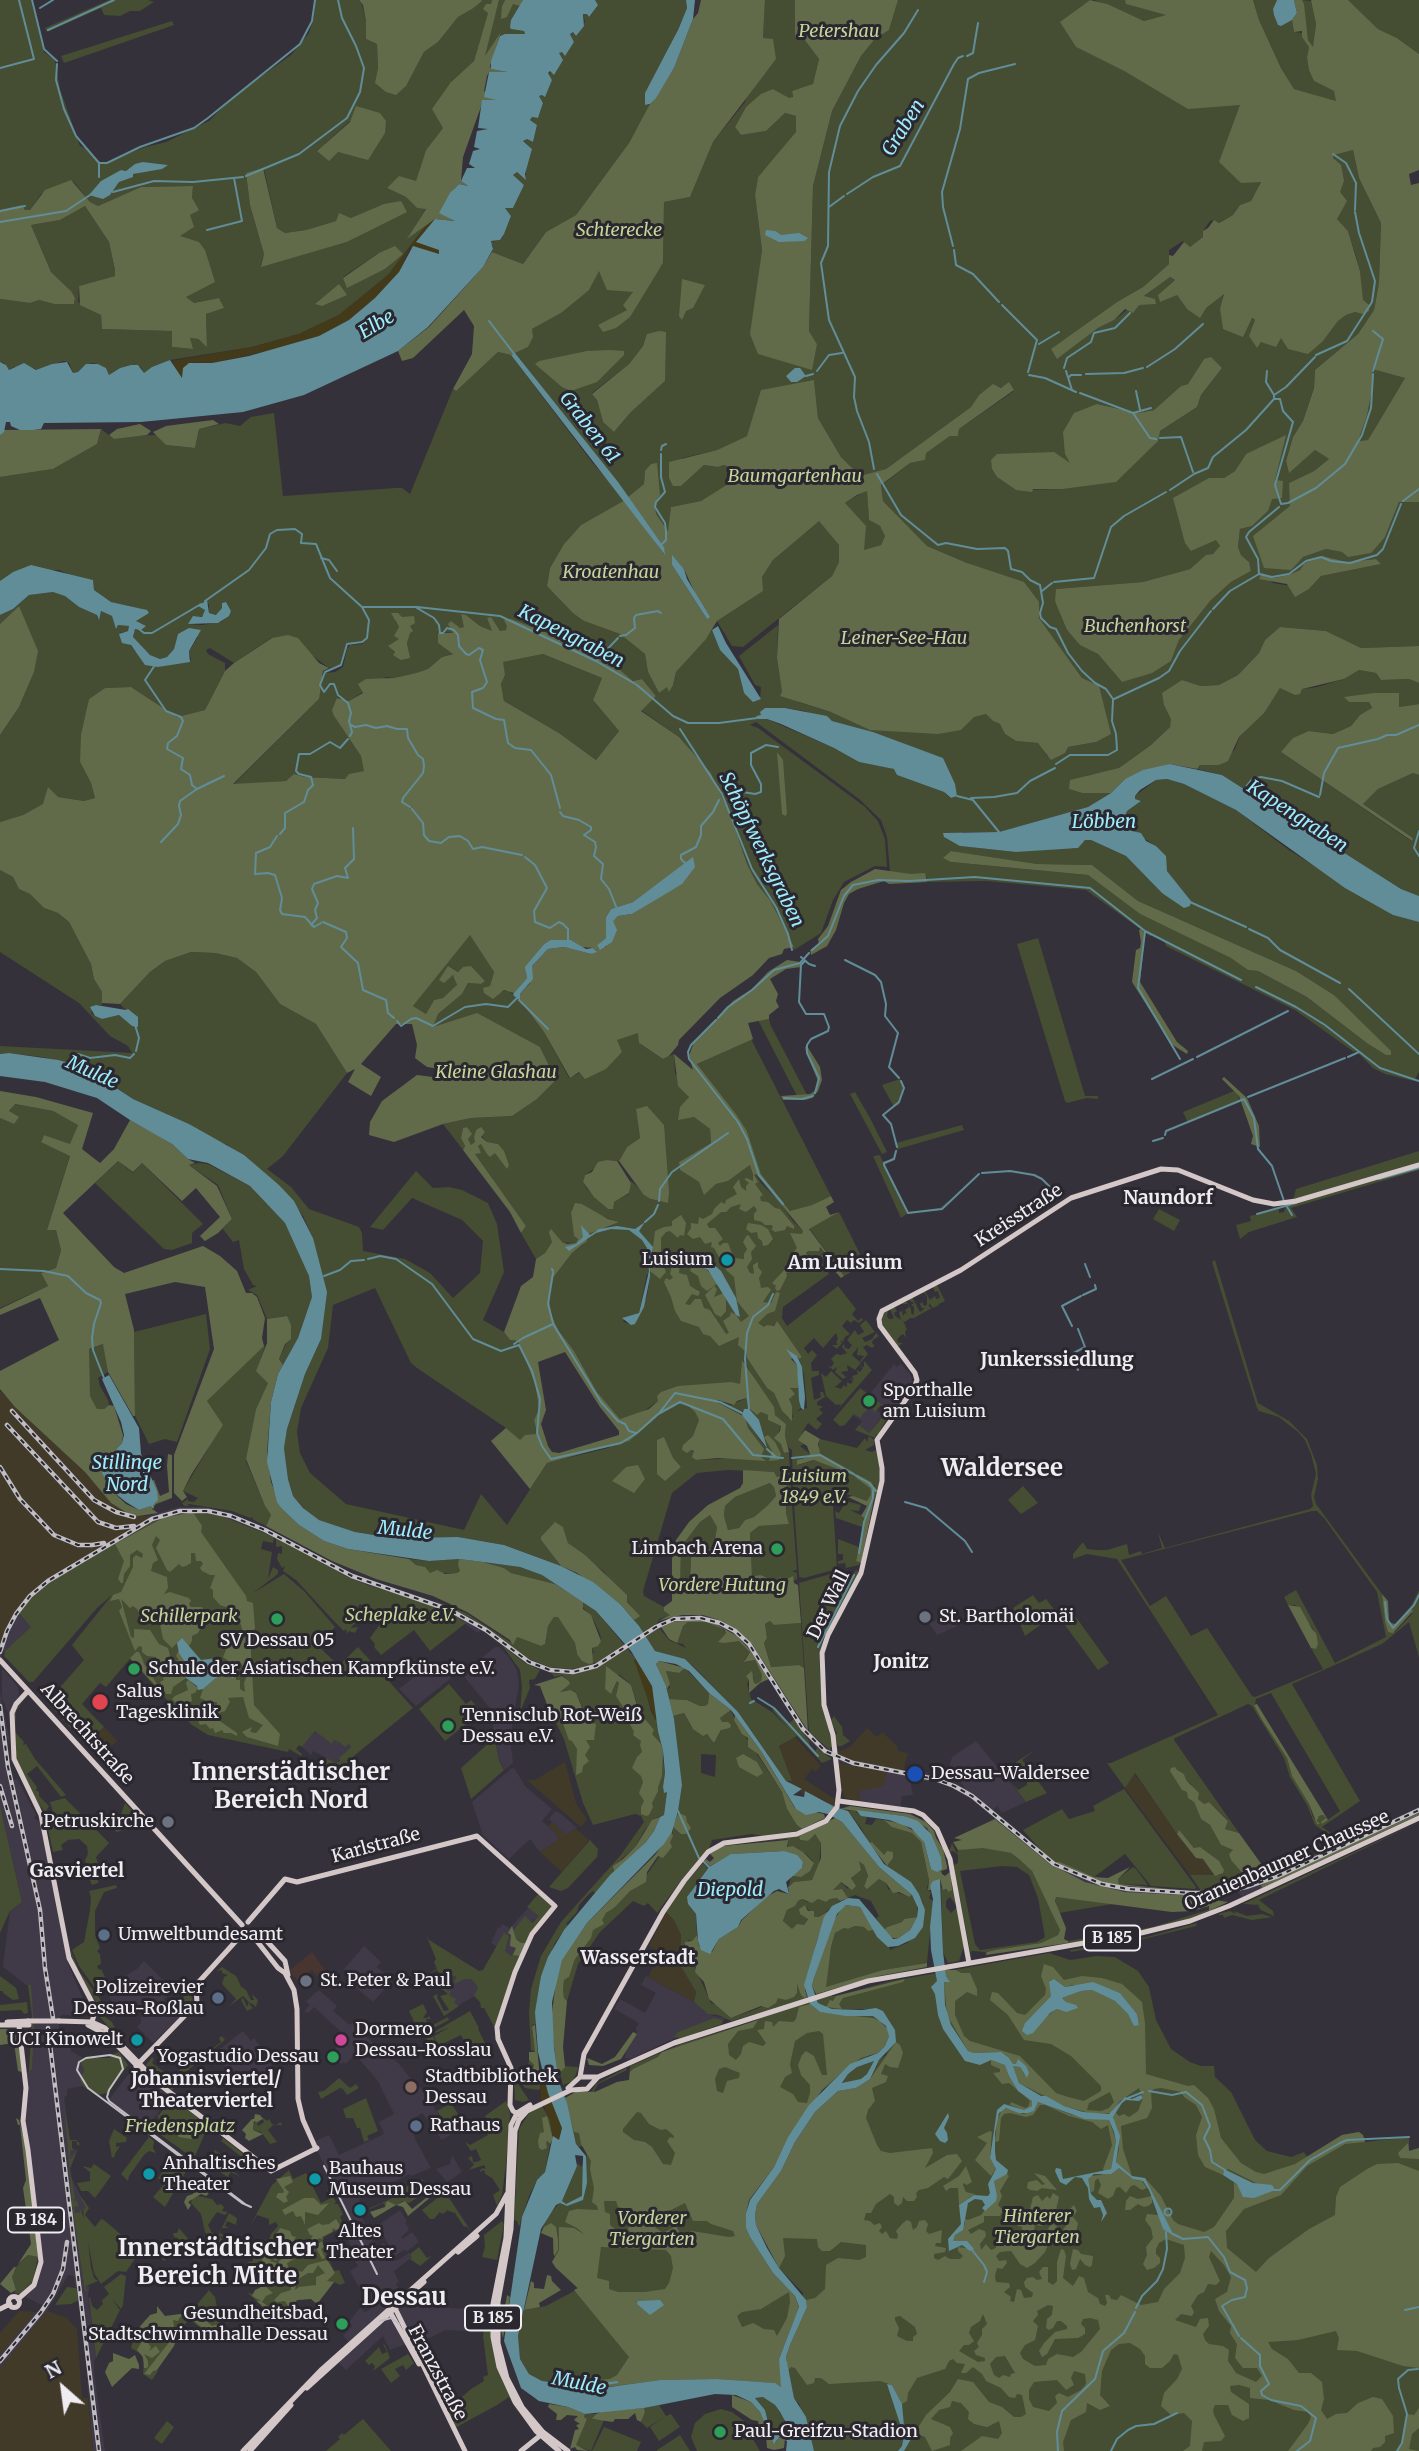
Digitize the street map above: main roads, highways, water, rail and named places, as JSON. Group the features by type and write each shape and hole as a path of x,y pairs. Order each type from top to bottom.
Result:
{"main road":[{"name":"Kreisstraße","path":"917,1381 915,1373 880,1326 878,1319 882,1311 961,1270 1071,1198 1168,1168 1253,1200 1280,1204 1419,1165"},
{"name":"Der Wall","path":"838,1803 833,1735 824,1705 822,1653 828,1635 861,1573 882,1486 878,1437 917,1381"},
{"name":"Albrechtstraße","path":"0,1660 258,1938 284,1970 297,1994 298,2099 304,2125 316,2147 271,2171 159,2084 137,2063"},
{"path":"28,1691 12,1713 14,1759 41,1815 68,1954 92,2001 92,2024"},
{"path":"581,2089 584,2054 665,1909 709,1851 728,1842 797,1834 831,1817 838,1803 917,1812 934,1826 946,1845 951,1864 969,1963"},
{"name":"Oranienbaumer Chaussee","path":"598,2077 682,2040 874,1980 1141,1934 1181,1924 1229,1906 1419,1818"},
{"name":"Karlstraße","path":"246,1926 284,1880 298,1882 477,1836 555,1906 532,1934 515,1972 498,2023 497,2037 511,2068 510,2102"},
{"path":"0,2024 92,2024 107,2030 137,2063 195,2005 198,2000 196,1984 246,1926"},
{"path":"968,1953 981,1961"},
{"name":"B 184","path":"0,2309 10,2304 17,2306 18,2298 36,2281 41,2262 23,2122 25,2079 21,2047 25,2024"},
{"name":"B 185","path":"581,2078 598,2077"},
{"name":"B 185","path":"591,2084 598,2077"},
{"path":"565,2091 587,2089 591,2084 581,2078"},
{"path":"519,2115 565,2091 581,2078"},
{"path":"519,2115 512,2110 510,2102 527,2106 539,2103"},
{"path":"519,2115 527,2106"},
{"name":"B 185","path":"506,2212 511,2128 519,2115"},
{"name":"B 185","path":"519,2115 514,2135 506,2212 510,2238 497,2308 498,2343 512,2390 541,2434 559,2451"},
{"path":"243,2451 322,2369 506,2212"},
{"path":"250,2451 305,2391 384,2320 392,2309"},
{"name":"Franzstraße","path":"392,2309 395,2323 418,2361 464,2451"},
{"name":"Franzstraße","path":"392,2309 464,2451"},
{"path":"384,2320 389,2319 395,2323"},
{"path":"521,2451 541,2434"},
{"name":"B 185","path":"541,2434 568,2451"}],"water":[{"name":"Elbe","path":"523,0 595,0 598,5 589,17 583,14 584,26 576,36 573,32 570,34 574,42 565,56 562,52 559,53 563,60 554,75 550,71 548,73 552,80 545,97 539,96 543,103 538,118 532,117 530,120 537,125 533,142 527,139 523,141 532,149 525,174 526,180 517,172 513,175 524,185 513,208 505,208 511,216 504,234 500,240 491,241 493,249 483,267 428,327 398,351 304,395 243,412 141,422 44,423 41,429 33,430 20,430 6,422 4,432 0,435 0,362 9,370 24,363 36,370 67,362 73,373 86,364 98,364 106,368 109,375 131,365 138,365 144,373 170,360 182,378 183,368 189,363 212,363 249,356 319,336 349,320 375,298 399,272 413,246 439,254 439,250 416,242 435,219 455,221 439,213 450,193 459,184 468,186 461,181 467,168 475,168 469,164 473,151 480,149 474,147 477,131 488,129 478,128 482,100 496,100 484,97 489,72 507,72 491,69 491,61 500,36 525,34 524,31 510,27 511,20"},
{"path":"686,0 695,0 693,19 674,68 656,98 645,105 645,93 678,30 687,8"},
{"path":"1277,0 1294,0 1297,13 1292,20 1281,26 1278,25 1273,9"},
{"path":"143,162 168,165 162,169 133,174 133,177 119,182 110,195 103,199 89,195 101,181"},
{"path":"766,230 781,235 799,233 808,238 804,241 779,242 765,235"},
{"path":"515,353 618,482 664,547 665,555 511,355"},
{"path":"795,368 800,368 806,376 797,382 791,382 786,376"},
{"path":"672,555 684,569 687,579 710,617 707,619 672,565"},
{"path":"31,565 93,580 94,590 111,602 147,610 149,613 136,621 146,626 141,630 135,629 133,637 150,655 160,659 167,657 174,649 178,634 189,628 201,630 189,651 190,662 158,667 145,665 131,645 122,643 119,634 128,631 129,626 118,625 116,629 112,616 101,611 99,620 97,615 53,592 29,595 13,609 0,615 0,581"},
{"path":"207,600 209,613 216,615 222,608 222,603 226,602 231,611 229,616 218,623 188,624 193,616 202,617 205,610 198,606"},
{"path":"718,626 761,699 753,702 744,693 738,669 720,650 712,630"},
{"path":"765,708 785,708 827,716 832,721 873,732 943,758 955,784 957,796 951,798 944,792 897,775 894,769 859,762 781,724 758,719 756,716 761,715 760,712"},
{"name":"Löbben","path":"1170,764 1222,775 1401,889 1419,896 1419,922 1393,915 1345,888 1236,810 1184,784 1167,779 1156,780 1140,790 1135,799 1141,801 1127,811 1124,819 1132,831 1141,833 1146,841 1166,856 1167,871 1191,901 1190,906 1184,908 1162,893 1126,856 1091,840 1085,840 1078,848 1016,852 960,846 944,837 943,833 999,832 1088,807 1111,793 1125,779 1143,770"},
{"path":"693,857 695,867 682,884 632,914 618,916 613,921 617,930 612,942 600,950 597,945 606,938 606,917 611,909 633,902"},
{"path":"551,940 571,940 597,952 591,954 564,947 548,949 532,966 533,979 520,994 520,1000 513,994 527,978 525,967 544,944"},
{"path":"96,1005 128,1009 138,1017 138,1027 132,1026 119,1015 102,1019 95,1016 90,1007"},
{"name":"Mulde","path":"0,1054 58,1060 92,1072 133,1099 189,1124 244,1155 294,1201 313,1238 327,1292 321,1339 305,1374 287,1429 284,1448 293,1496 303,1508 319,1520 355,1532 393,1538 458,1537 504,1545 561,1566 593,1582 621,1605 655,1651 685,1659 738,1712 786,1781 802,1789 793,1795 804,1797 805,1791 848,1811 884,1864 911,1882 919,1894 925,1910 923,1927 915,1938 898,1946 888,1947 877,1937 860,1907 846,1905 837,1914 812,1986 818,2003 832,2009 876,2008 883,2011 895,2030 896,2042 879,2060 870,2079 856,2088 838,2091 815,2112 795,2142 781,2171 757,2204 756,2225 767,2248 779,2268 806,2300 807,2307 786,2357 794,2398 806,2417 814,2451 786,2451 787,2441 779,2437 774,2444 760,2412 751,2402 736,2395 715,2394 644,2408 585,2414 568,2407 539,2401 521,2388 504,2341 522,2217 537,2180 545,2172 553,2136 559,2140 562,2128 548,2093 538,2052 535,2012 541,1976 548,1957 564,1930 610,1875 646,1842 660,1817 664,1815 667,1792 664,1793 663,1787 663,1751 652,1686 631,1651 596,1611 542,1575 520,1567 483,1562 459,1559 429,1561 348,1549 324,1541 299,1525 282,1509 277,1502 267,1462 271,1402 278,1374 298,1338 312,1297 309,1276 285,1223 250,1186 208,1163 188,1159 172,1144 97,1098 45,1082 0,1076","holes":["659,1661 676,1664 689,1671 709,1693 731,1710 761,1751 796,1809 806,1815 819,1812 828,1814 842,1822 879,1867 912,1895 918,1908 917,1917 910,1930 893,1939 859,1899 848,1898 832,1906 824,1917 804,1985 810,2004 820,2012 873,2016 886,2026 889,2036 878,2053 850,2064 809,2105 788,2137 774,2167 750,2200 746,2213 746,2228 750,2237 773,2273 795,2296 799,2307 779,2359 781,2387 775,2383 717,2379 660,2380 602,2388 599,2386 619,2383 580,2385 542,2381 529,2374 520,2359 518,2336 541,2229 556,2205 560,2203 567,2206 583,2200 587,2183 586,2156 576,2144 567,2103 559,2082 554,2048 552,2002 562,1960 587,1923 664,1844 672,1832 678,1811 682,1785 674,1719 666,1686 656,1664","874,2061 861,2079 842,2083 857,2067","575,2155 583,2156 582,2196 566,2204 562,2201 577,2166","763,2397 775,2405 785,2421 787,2436 769,2426 765,2410 755,2398"]},
{"path":"645,1222 639,1231 653,1247 650,1277 644,1307 635,1324 631,1325 622,1318 639,1313 649,1271 647,1248 642,1240 629,1230 611,1229 596,1233 569,1251 565,1247 576,1244 583,1237 581,1225 590,1235 599,1229 617,1226 635,1229"},
{"path":"694,1254 707,1258 721,1271 736,1298 740,1317 736,1315 708,1270 687,1261 673,1268 662,1258 665,1255 673,1261 683,1255"},
{"path":"786,1349 797,1356 802,1367 804,1410 799,1400 797,1365"},
{"name":"Stillinge Nord","path":"109,1375 139,1428 141,1454 157,1491 158,1500 153,1505 154,1509 151,1506 139,1510 126,1502 111,1490 102,1473 104,1463 122,1443 124,1435 102,1379"},
{"path":"744,1409 749,1409 759,1420 767,1448 742,1415"},
{"path":"182,1638 201,1660 217,1658 228,1667 235,1666 238,1669 237,1675 233,1678 216,1678 198,1690 197,1686 186,1678 185,1662 177,1643"},
{"path":"856,1810 904,1816 918,1821 931,1834 941,1857 942,1869 937,1872 931,1869 924,1842 911,1828 889,1820 861,1816"},
{"name":"Diepold","path":"784,1851 797,1855 803,1862 802,1868 786,1882 789,1894 779,1889 774,1891 741,1920 738,1927 719,1939 710,1954 701,1950 696,1914 688,1904 687,1897 709,1867 731,1854"},
{"path":"940,1879 943,1952 946,1976 950,1982 944,1982 945,2005 951,2025 968,2051 1001,2052 1013,2064 1016,2064 1018,2059 1029,2073 1027,2078 1020,2067 1013,2066 1019,2083 1041,2096 1083,2112 1109,2114 1125,2097 1132,2099 1141,2095 1143,2098 1139,2101 1126,2100 1122,2103 1113,2117 1120,2136 1116,2162 1132,2176 1145,2178 1174,2236 1163,2229 1143,2181 1133,2179 1119,2168 1111,2174 1094,2174 1088,2179 1091,2194 1101,2200 1107,2213 1101,2222 1103,2215 1100,2207 1094,2208 1082,2178 1075,2177 1066,2185 1060,2182 1056,2168 1061,2169 1063,2179 1111,2169 1116,2141 1114,2132 1109,2120 1085,2119 1038,2102 1034,2111 1028,2113 1006,2108 999,2113 995,2133 996,2160 1008,2170 1007,2174 994,2181 996,2201 985,2211 982,2208 985,2205 982,2200 975,2199 968,2203 963,2230 955,2235 953,2241 967,2241 974,2249 970,2251 962,2245 949,2251 948,2239 961,2224 959,2205 974,2195 988,2196 990,2193 988,2184 996,2169 990,2158 997,2110 1004,2104 1024,2110 1032,2106 1032,2101 1018,2091 1005,2065 991,2060 980,2065 965,2061 943,2029 931,1987 937,1981 931,1950 933,1899 930,1886 933,1881"},
{"path":"1054,1979 1065,1987 1093,1982 1120,1993 1137,2014 1139,2025 1134,2026 1128,2014 1115,2001 1092,1990 1062,1998 1078,2008 1066,2012 1057,2009 1050,2013 1033,2033 1027,2035 1022,2031 1025,2023 1051,1996 1049,1982"},
{"path":"948,2113 944,2128 948,2140 945,2143 935,2134"},
{"path":"1224,2169 1253,2183 1272,2185 1275,2190 1254,2198 1243,2197 1237,2184 1223,2175"},
{"path":"660,2300 664,2305 650,2315 637,2304 638,2301"},
{"path":"887,2384 892,2385 902,2404 904,2426 911,2439 904,2451 898,2451 904,2436"}],"waterway":[{"path":"0,68 34,59 19,0"},
{"path":"32,0 44,49 57,61"},
{"path":"40,8 53,0"},
{"path":"48,30 114,0"},
{"path":"99,163 107,163 140,147 194,128 208,118 300,44 312,21 315,0"},
{"path":"246,176 299,154 347,118 360,92 364,68 342,18 338,0"},
{"path":"874,469 869,442 854,397 855,377 829,320 821,263 828,246 829,172 840,126 858,91 904,33 918,10"},
{"name":"Graben","path":"967,56 973,53 978,23"},
{"name":"Graben","path":"847,194 873,177 900,166 954,64 963,56"},
{"path":"57,64 56,80 64,109 76,136 99,163 99,177"},
{"path":"953,246 942,192 960,129 968,79 979,73 1015,64"},
{"path":"1333,154 1346,163 1356,183 1355,210"},
{"path":"113,192 154,181 193,182 243,177"},
{"path":"207,230 242,221 234,178"},
{"path":"0,222 66,211 90,195"},
{"path":"829,207 844,196"},
{"path":"0,211 25,206"},
{"path":"1316,355 1347,341 1372,302 1375,281 1355,212"},
{"path":"954,250 956,265 973,274 999,302"},
{"path":"1002,305 1037,340 1028,372"},
{"path":"1064,368 1067,358 1091,342 1094,333 1115,328 1130,313"},
{"name":"Graben 61","path":"489,321 515,355"},
{"path":"1147,367 1175,349 1203,324"},
{"name":"Graben","path":"1373,331 1383,339 1373,371"},
{"path":"1039,344 1059,332"},
{"path":"817,371 829,355 842,353"},
{"path":"1170,490 1208,468 1213,457 1246,430 1274,399 1274,395 1286,387 1315,357"},
{"path":"1086,374 1124,373 1143,368"},
{"path":"1066,371 1072,390"},
{"path":"1267,371 1266,382 1274,395"},
{"path":"806,376 813,374"},
{"name":"Graben","path":"1274,399 1280,399 1283,411 1293,422 1275,485 1281,504 1316,488 1345,464 1362,435 1371,408 1373,374"},
{"path":"1029,375 1045,378 1076,392"},
{"path":"1069,377 1081,375"},
{"path":"1136,391 1140,410"},
{"path":"1080,393 1133,413 1150,438 1156,439"},
{"path":"1133,413 1151,408"},
{"path":"1160,438 1181,437 1193,472"},
{"path":"661,450 666,444"},
{"path":"661,454 661,477 665,492 655,507 665,523 666,540 662,544"},
{"path":"877,474 901,515 938,545 946,543 977,549 1005,548 1011,569 1022,572 1040,585 1043,603 1041,618 1056,629 1068,653 1082,671 1106,689 1113,699"},
{"path":"1403,501 1419,489"},
{"path":"1054,582 1094,578 1111,527 1124,516 1166,492"},
{"path":"1213,609 1230,591 1259,574 1272,577 1289,574 1306,561 1321,557 1350,563 1377,555 1383,549 1401,504"},
{"name":"Graben","path":"1259,574 1258,559 1246,537 1279,507"},
{"name":"Kapengraben","path":"205,601 249,570 266,548 270,534 277,530 295,529 302,534 301,543 316,544 330,578 362,607 417,607 500,616 596,661 637,685 673,716 688,723 719,723 757,718"},
{"path":"321,558 329,560 337,571"},
{"path":"1042,591 1052,583"},
{"name":"Kapengraben","path":"139,629 144,633 152,633 201,604"},
{"path":"350,736 351,713 348,703 338,695 334,684 330,684 324,692 320,685 325,672 341,665 347,644 362,642 367,638 369,620 362,607"},
{"path":"417,608 434,618 440,633 447,628 454,630 458,635 459,646 466,654 469,655 479,648 483,650 480,660 487,682 483,688 472,692 473,708 504,720 508,743 515,748 531,750 551,775 560,808"},
{"path":"620,636 635,628 636,615 658,611 661,613"},
{"path":"1114,699 1169,671 1180,651 1211,611"},
{"path":"597,660 618,638"},
{"path":"155,665 145,680 166,711 181,717 183,721 177,736 168,743 167,749 183,758 181,769 190,775 192,785 197,789 180,801 181,815 178,824 161,842"},
{"path":"1056,764 1070,755 1108,755 1117,750 1112,721 1113,700"},
{"path":"351,725 407,729 408,738 423,759 424,766 423,773 403,798 402,802 410,807"},
{"path":"1320,795 1324,773 1338,748 1396,735 1419,725"},
{"name":"Schöpfwerksgraben","path":"680,729 722,794 752,869 776,907 792,950"},
{"path":"280,834 285,828 285,813 304,802 313,785 311,777 296,771 299,754 310,754 330,742 340,748 348,739"},
{"path":"725,792 761,792 761,784 751,765 751,753 766,745 778,747"},
{"path":"971,798 1017,793 1030,781 1055,768"},
{"path":"197,789 224,776"},
{"path":"1245,788 1252,779 1261,777 1282,781 1319,797"},
{"name":"Kapengraben","path":"957,796 973,800 999,832"},
{"path":"686,864 681,855 696,847 701,826 719,800"},
{"path":"412,809 423,823 424,835 429,841 441,843 449,837 460,836 468,841 473,849 482,847 522,855"},
{"path":"560,812 563,816 579,820 591,827 584,835 595,842 594,856 603,864 601,879 609,889 617,909"},
{"path":"311,925 317,918 315,910 318,903 312,889 314,884 337,876 348,878 345,868 354,859 353,828"},
{"path":"1419,831 1414,848 1419,856"},
{"path":"277,836 270,847 256,853 255,874 275,875 282,898 282,914 305,917 314,927 321,923"},
{"path":"525,857 535,865 547,888 534,911 535,922 550,928 559,922 563,924 568,929 568,941"},
{"path":"812,950 828,936 844,896 853,885 878,880 975,877 1090,888 1145,931 1241,980"},
{"path":"1190,902 1246,927"},
{"path":"323,922 346,932 347,938 341,947 358,963 363,990 386,1000 388,1013 394,1018"},
{"path":"1249,929 1268,938 1280,950 1340,983"},
{"path":"1145,932 1138,988 1180,1059"},
{"path":"718,1018 774,970 800,963 809,953"},
{"path":"801,957 815,966"},
{"path":"845,960 875,975 881,982 886,1004 885,1016 898,1033 889,1067 899,1078"},
{"path":"805,961 801,965 799,1002 806,1014 824,1014 829,1027 828,1031 811,1039 807,1045 807,1053 819,1078 815,1093"},
{"path":"1256,987 1325,1025 1380,1068 1419,1081"},
{"path":"1349,989 1419,1054"},
{"path":"397,1021 401,1026 416,1018 433,1026 465,1007 486,1004 508,1007 518,997"},
{"path":"519,1000 548,1029"},
{"path":"1197,1057 1288,1011"},
{"path":"716,1020 691,1045 689,1059 738,1122 747,1139 759,1175 783,1204"},
{"path":"135,1025 139,1038 136,1051"},
{"path":"1348,1057 1359,1052"},
{"name":"Mulde","path":"75,1066 78,1054 90,1058 115,1055 130,1058 134,1054"},
{"path":"1248,1097 1345,1058"},
{"path":"1152,1079 1193,1059"},
{"path":"897,1147 891,1124 883,1115 899,1102 904,1088 901,1081"},
{"path":"784,1098 802,1099 813,1096"},
{"path":"1165,1135 1166,1131 1244,1099 1254,1118 1258,1149 1272,1166 1284,1201"},
{"path":"659,1201 660,1189 672,1172 728,1133"},
{"path":"1153,1141 1163,1138"},
{"path":"896,1151 894,1159 884,1165 908,1213 942,1209 979,1174"},
{"path":"1379,1179 1419,1168"},
{"path":"982,1173 1010,1171 1034,1175 1056,1193"},
{"path":"1257,1214 1296,1203"},
{"path":"645,1222 654,1214 658,1205"},
{"path":"1286,1205 1292,1215"},
{"path":"368,1259 380,1256 396,1259 432,1284 473,1339 501,1351 519,1345 532,1371 540,1399 537,1433 551,1459 621,1443 658,1414 680,1402 723,1419 753,1455 783,1458"},
{"path":"324,1276 340,1270 351,1261 364,1260"},
{"path":"1085,1264 1090,1277"},
{"path":"0,1269 44,1271 68,1276 86,1293 100,1300 92,1338 93,1350 104,1378"},
{"path":"553,1273 548,1304 553,1323"},
{"path":"1083,1295 1096,1289 1095,1285"},
{"path":"749,1409 745,1359 747,1333 753,1317 768,1305 773,1294"},
{"path":"1072,1326 1062,1306 1081,1296"},
{"path":"514,1344 553,1324 601,1402 629,1431 636,1433"},
{"path":"1078,1329 1085,1347 1070,1355 1078,1370"},
{"path":"660,1412 675,1393 720,1402 742,1413"},
{"path":"767,1449 776,1457"},
{"path":"792,1458 820,1455 869,1483 876,1491"},
{"path":"859,1553 873,1490"},
{"path":"905,1502 926,1508 965,1541 972,1552"},
{"path":"818,1647 854,1575"},
{"path":"1385,1602 1387,1619 1393,1628 1414,1605 1419,1595"},
{"path":"758,1698 774,1708 818,1756"},
{"path":"750,1703 754,1701"},
{"path":"678,1811 699,1858"},
{"path":"703,1861 709,1867"},
{"path":"1149,2091 1172,2095 1186,2092 1202,2105 1210,2126 1204,2138 1212,2162 1225,2170"},
{"path":"1128,2098 1143,2092"},
{"path":"1272,2190 1280,2190 1310,2160 1347,2140 1409,2137"},
{"path":"1168,2208 1172,2212 1168,2216 1164,2212 1168,2208"},
{"path":"1136,2308 1163,2269 1167,2249 1166,2232"},
{"path":"1173,2234 1183,2239 1208,2237 1224,2257 1230,2272 1245,2280 1245,2297 1222,2306 1239,2336"},
{"path":"972,2250 987,2272 984,2282"},
{"path":"1405,2310 1419,2307"},
{"path":"1058,2451 1057,2432 1062,2411 1095,2379 1103,2351 1124,2333 1135,2312"},
{"path":"1241,2338 1260,2355 1260,2366 1269,2384 1261,2391 1262,2395 1271,2400 1301,2406 1316,2418 1310,2441 1297,2451"},
{"path":"1397,2451 1402,2443 1407,2414 1398,2379 1408,2370 1418,2369"},
{"path":"1111,2451 1117,2439 1128,2430 1154,2424 1177,2413"}],"tram line":[{"path":"245,2204 109,2101 109,2090 123,2069 120,2058 110,2055 86,2058 79,2062 77,2070 88,2088 242,2203 251,2207"},
{"path":"324,2166 377,2274"},
{"path":"380,2321 391,2318 399,2324"}],"railway":[{"path":"12,1411 94,1500 116,1512 134,1517"},
{"path":"7,1425 98,1522 116,1528 134,1526"},
{"path":"0,1467 20,1499 54,1535 78,1545 104,1543"},
{"path":"0,1652 16,1614 30,1596 48,1581 152,1519 180,1511 208,1511 231,1516 265,1530 352,1576 450,1610 486,1630 529,1662 550,1670 573,1672 596,1666 656,1627 674,1619 700,1618 720,1623 735,1631 749,1644 803,1729 825,1751 853,1763 935,1779 954,1786 972,1796 1054,1864 1102,1884 1128,1889 1191,1893 1215,1893 1246,1887 1278,1876 1419,1810"},
{"path":"0,1706 8,1767 40,1910 53,2018"},
{"path":"0,1786 12,1826"},
{"path":"48,2028 99,2451"},
{"path":"0,2361 53,2294 63,2269 67,2242"}],"place":[{"name":"Luisium","path":"727,1260"},
{"name":"Sporthalle am Luisium","path":"869,1401"},
{"name":"Limbach Arena","path":"777,1549"},
{"name":"St. Bartholomäi","path":"925,1617"},
{"name":"SV Dessau 05","path":"277,1619"},
{"name":"Schule der Asiatischen Kampfkünste e.V.","path":"134,1669"},
{"name":"Salus Tagesklinik","path":"100,1702"},
{"name":"Tennisclub Rot-Weiß Dessau e.V.","path":"448,1726"},
{"name":"Dessau-Waldersee","path":"915,1774"},
{"name":"Petruskirche","path":"168,1822"},
{"name":"Umweltbundesamt","path":"104,1935"},
{"name":"St. Peter & Paul","path":"306,1981"},
{"name":"Polizeirevier Dessau-Roßlau","path":"218,1998"},
{"name":"UCI Kinowelt","path":"137,2040"},
{"name":"Dormero Dessau-Rosslau","path":"341,2040"},
{"name":"Yogastudio Dessau","path":"333,2057"},
{"name":"Stadtbibliothek Dessau","path":"411,2087"},
{"name":"Rathaus","path":"416,2126"},
{"name":"Anhaltisches Theater","path":"149,2174"},
{"name":"Bauhaus Museum Dessau","path":"315,2179"},
{"name":"Altes Theater","path":"360,2210"},
{"name":"Gesundheitsbad, Stadtschwimmhalle Dessau","path":"342,2324"},
{"name":"Paul-Greifzu-Stadion","path":"720,2432"}],"district":[{"name":"Naundorf","path":"1168,1199"},
{"name":"Am Luisium","path":"845,1264"},
{"name":"Junkerssiedlung","path":"1057,1361"},
{"name":"Waldersee","path":"1002,1469"},
{"name":"Jonitz","path":"901,1663"},
{"name":"Innerstädtischer Bereich Nord","path":"291,1787"},
{"name":"Gasviertel","path":"77,1872"},
{"name":"Wasserstadt","path":"638,1959"},
{"name":"Johannisviertel/ Theaterviertel","path":"206,2091"},
{"name":"Innerstädtischer Bereich Mitte","path":"217,2263"},
{"name":"Dessau","path":"404,2298"}],"park label":[{"name":"Petershau","path":"839,32"},
{"name":"Schterecke","path":"619,231"},
{"name":"Baumgartenhau","path":"795,477"},
{"name":"Kroatenhau","path":"611,573"},
{"name":"Buchenhorst","path":"1135,627"},
{"name":"Leiner-See-Hau","path":"904,639"},
{"name":"Kleine Glashau","path":"496,1073"},
{"name":"Luisium 1849 e.V.","path":"814,1487"},
{"name":"Vordere Hutung","path":"722,1586"},
{"name":"Scheplake e.V.","path":"400,1616"},
{"name":"Schillerpark","path":"189,1617"},
{"name":"Friedensplatz","path":"180,2127"},
{"name":"Hinterer Tiergarten","path":"1037,2227"},
{"name":"Vorderer Tiergarten","path":"652,2229"}]}
